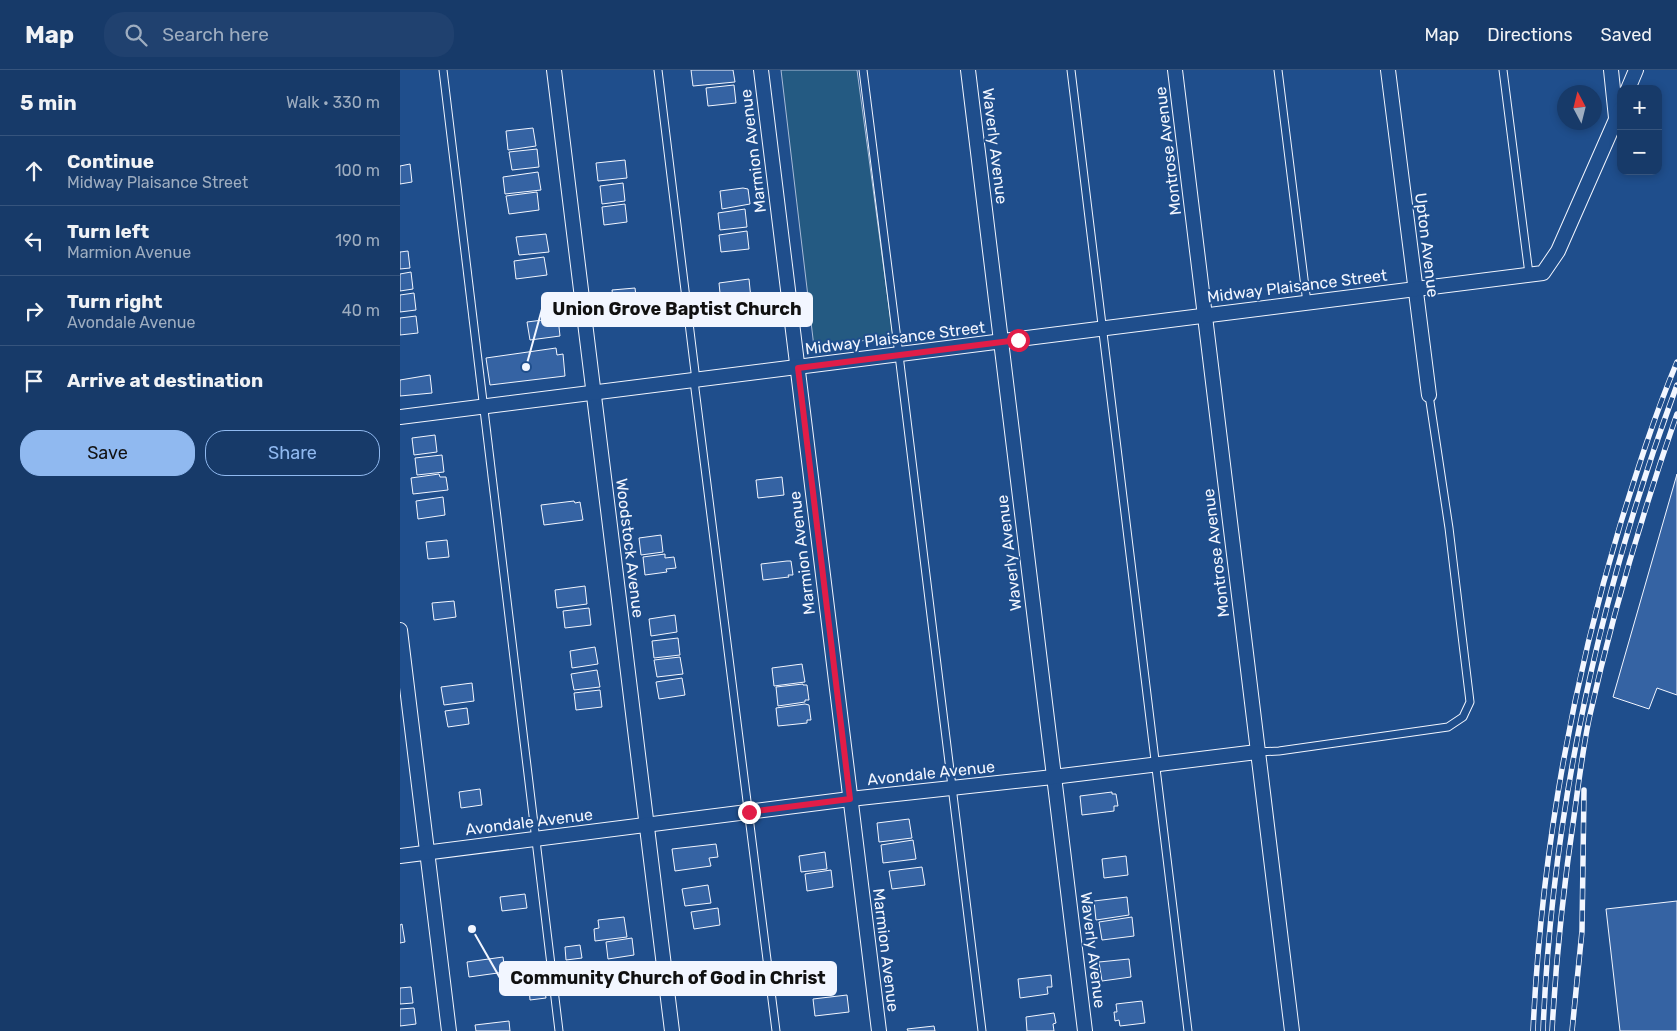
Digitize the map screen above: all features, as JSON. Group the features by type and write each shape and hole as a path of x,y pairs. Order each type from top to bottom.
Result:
{"street":[{"name":"Woodstock Avenue","path":"554,70 672,1031"},
{"name":"Marmion Avenue","path":"761,70 879,1031"},
{"name":"Waverly Avenue","path":"968,70 1085,1031"},
{"name":"Montrose Avenue","path":"1175,70 1292,1031"},
{"name":"Upton Avenue","path":"1388,70 1429,395"},
{"path":"1610,70 1617,103"},
{"path":"1630,85 1636,70"},
{"name":"Midway Plaisance Street","path":"400,417 1544,273 1558,251 1617,118"},
{"path":"400,630 449,1031"},
{"name":"Avondale Avenue","path":"400,856 850,799 1257,752"}],"lane":[{"path":"443,70 559,1031"},
{"path":"658,70 776,1031"},
{"path":"863,70 982,1031"},
{"path":"1071,70 1188,1031"},
{"path":"1278,70 1307,303"},
{"path":"1503,70 1528,274"},
{"path":"1257,752 1279,751 1448,727 1463,717 1470,702 1449,528 1429,395"}],"shaded area":[{"path":"781,70 857,70 893,336 891,337 814,347"}],"building":[{"path":"691,70 733,70 735,82 693,86"},
{"path":"734,85 736,103 708,106 706,88"},
{"path":"533,128 536,146 508,150 506,131"},
{"path":"537,149 539,167 512,170 509,152"},
{"path":"625,160 627,178 598,181 596,163"},
{"path":"410,164 412,182 400,184 400,166"},
{"path":"538,172 541,190 505,194 503,177"},
{"path":"623,183 625,201 602,204 600,186"},
{"path":"748,189 750,204 722,209 720,191"},
{"path":"537,192 539,210 509,214 506,196"},
{"path":"625,204 627,222 604,225 602,207"},
{"path":"745,209 747,227 720,230 718,213"},
{"path":"747,231 749,249 721,252 719,235"},
{"path":"546,234 549,252 519,255 516,237"},
{"path":"408,251 410,268 400,269 400,252"},
{"path":"544,257 547,275 516,279 514,261"},
{"path":"411,272 413,289 400,291 400,274"},
{"path":"749,279 751,299 721,303 719,283"},
{"path":"635,288 637,305 614,308 612,290"},
{"path":"414,293 416,310 400,312 400,295"},
{"path":"416,316 418,333 400,335 400,318"},
{"path":"558,318 560,336 530,340 527,322"},
{"path":"556,348 557,355 563,354 565,376 490,385 486,358"},
{"path":"430,375 432,393 400,396 400,380"},
{"path":"435,435 437,452 414,455 412,438"},
{"path":"442,455 444,472 417,475 415,458"},
{"path":"439,474 440,477 446,477 448,490 413,494 411,478"},
{"path":"1677,474 1677,695 1657,688 1649,709 1613,697"},
{"path":"782,477 784,495 758,498 756,480"},
{"path":"443,497 445,515 418,519 416,501"},
{"path":"574,501 575,503 580,502 583,520 544,525 541,505"},
{"path":"661,535 663,552 641,555 639,538"},
{"path":"447,540 449,557 428,559 426,542"},
{"path":"665,554 665,558 674,557 676,568 666,569 667,572 645,575 643,557"},
{"path":"791,561 793,575 763,580 761,564"},
{"path":"585,586 587,604 557,608 555,590"},
{"path":"454,601 456,617 434,620 432,603"},
{"path":"589,608 591,625 565,628 563,611"},
{"path":"675,615 677,632 651,636 649,619"},
{"path":"678,638 680,655 654,658 652,641"},
{"path":"595,647 598,664 572,668 570,651"},
{"path":"680,657 683,674 657,677 654,660"},
{"path":"802,664 805,682 774,686 772,668"},
{"path":"597,670 600,687 574,690 571,674"},
{"path":"682,678 685,695 659,699 656,682"},
{"path":"472,683 474,701 444,705 441,687"},
{"path":"807,685 809,700 778,706 776,687"},
{"path":"600,690 602,707 576,710 574,693"},
{"path":"809,705 811,720 807,720 807,723 778,726 776,708"},
{"path":"467,708 469,724 448,727 445,711"},
{"path":"480,789 482,805 461,808 459,792"},
{"path":"1112,792 1112,794 1116,794 1118,806 1114,806 1114,811 1082,815 1080,796"},
{"path":"909,819 912,838 879,842 877,823"},
{"path":"913,840 916,859 883,863 881,845"},
{"path":"716,844 718,857 709,858 711,866 675,871 672,849"},
{"path":"825,852 827,869 801,872 799,856"},
{"path":"1126,856 1128,875 1104,878 1102,859"},
{"path":"922,867 925,885 892,889 889,871"},
{"path":"831,870 833,887 807,891 805,874"},
{"path":"708,885 711,903 685,906 682,889"},
{"path":"525,894 527,908 502,911 500,897"},
{"path":"1127,897 1129,915 1096,920 1094,901"},
{"path":"1677,901 1677,1031 1620,1031 1606,909"},
{"path":"718,908 720,925 694,929 691,912"},
{"path":"624,917 627,937 595,941 594,929 599,928 598,920"},
{"path":"1132,917 1134,936 1102,940 1099,922"},
{"path":"402,924 405,942 400,943 400,925"},
{"path":"632,938 634,955 608,959 606,942"},
{"path":"580,945 582,958 566,960 565,947"},
{"path":"503,957 505,972 469,977 467,962"},
{"path":"1129,959 1131,977 1102,981 1099,962"},
{"path":"1051,975 1052,987 1047,987 1048,994 1020,998 1018,979"},
{"path":"544,984 546,998 530,1000 529,986"},
{"path":"411,987 413,1003 400,1004 400,988"},
{"path":"847,995 849,1012 815,1016 813,999"},
{"path":"1142,1001 1145,1023 1120,1026 1119,1020 1115,1021 1114,1012 1117,1012 1116,1004"},
{"path":"414,1008 416,1024 400,1026 400,1009"},
{"path":"1054,1013 1056,1023 1053,1024 1054,1031 1027,1031 1026,1017"},
{"path":"509,1021 510,1031 476,1031 475,1025"},
{"path":"934,1026 935,1031 908,1031 907,1029"}],"railway":[{"path":"1533,1031 1543,902 1551,838 1573,710 1603,584 1621,522 1640,461 1677,362"},
{"path":"1543,1031 1548,948 1557,866 1569,784 1585,703 1603,622 1625,542 1677,385"},
{"path":"1552,1031 1564,892 1589,719 1628,565 1677,414"},
{"path":"1572,1031 1582,931 1584,790"}],"place":[{"name":"Union Grove Baptist Church","path":"526,367"},
{"name":"Community Church of God in Christ","path":"472,929"}],"route":[{"path":"749,812 850,799 798,368 1018,340"}]}
